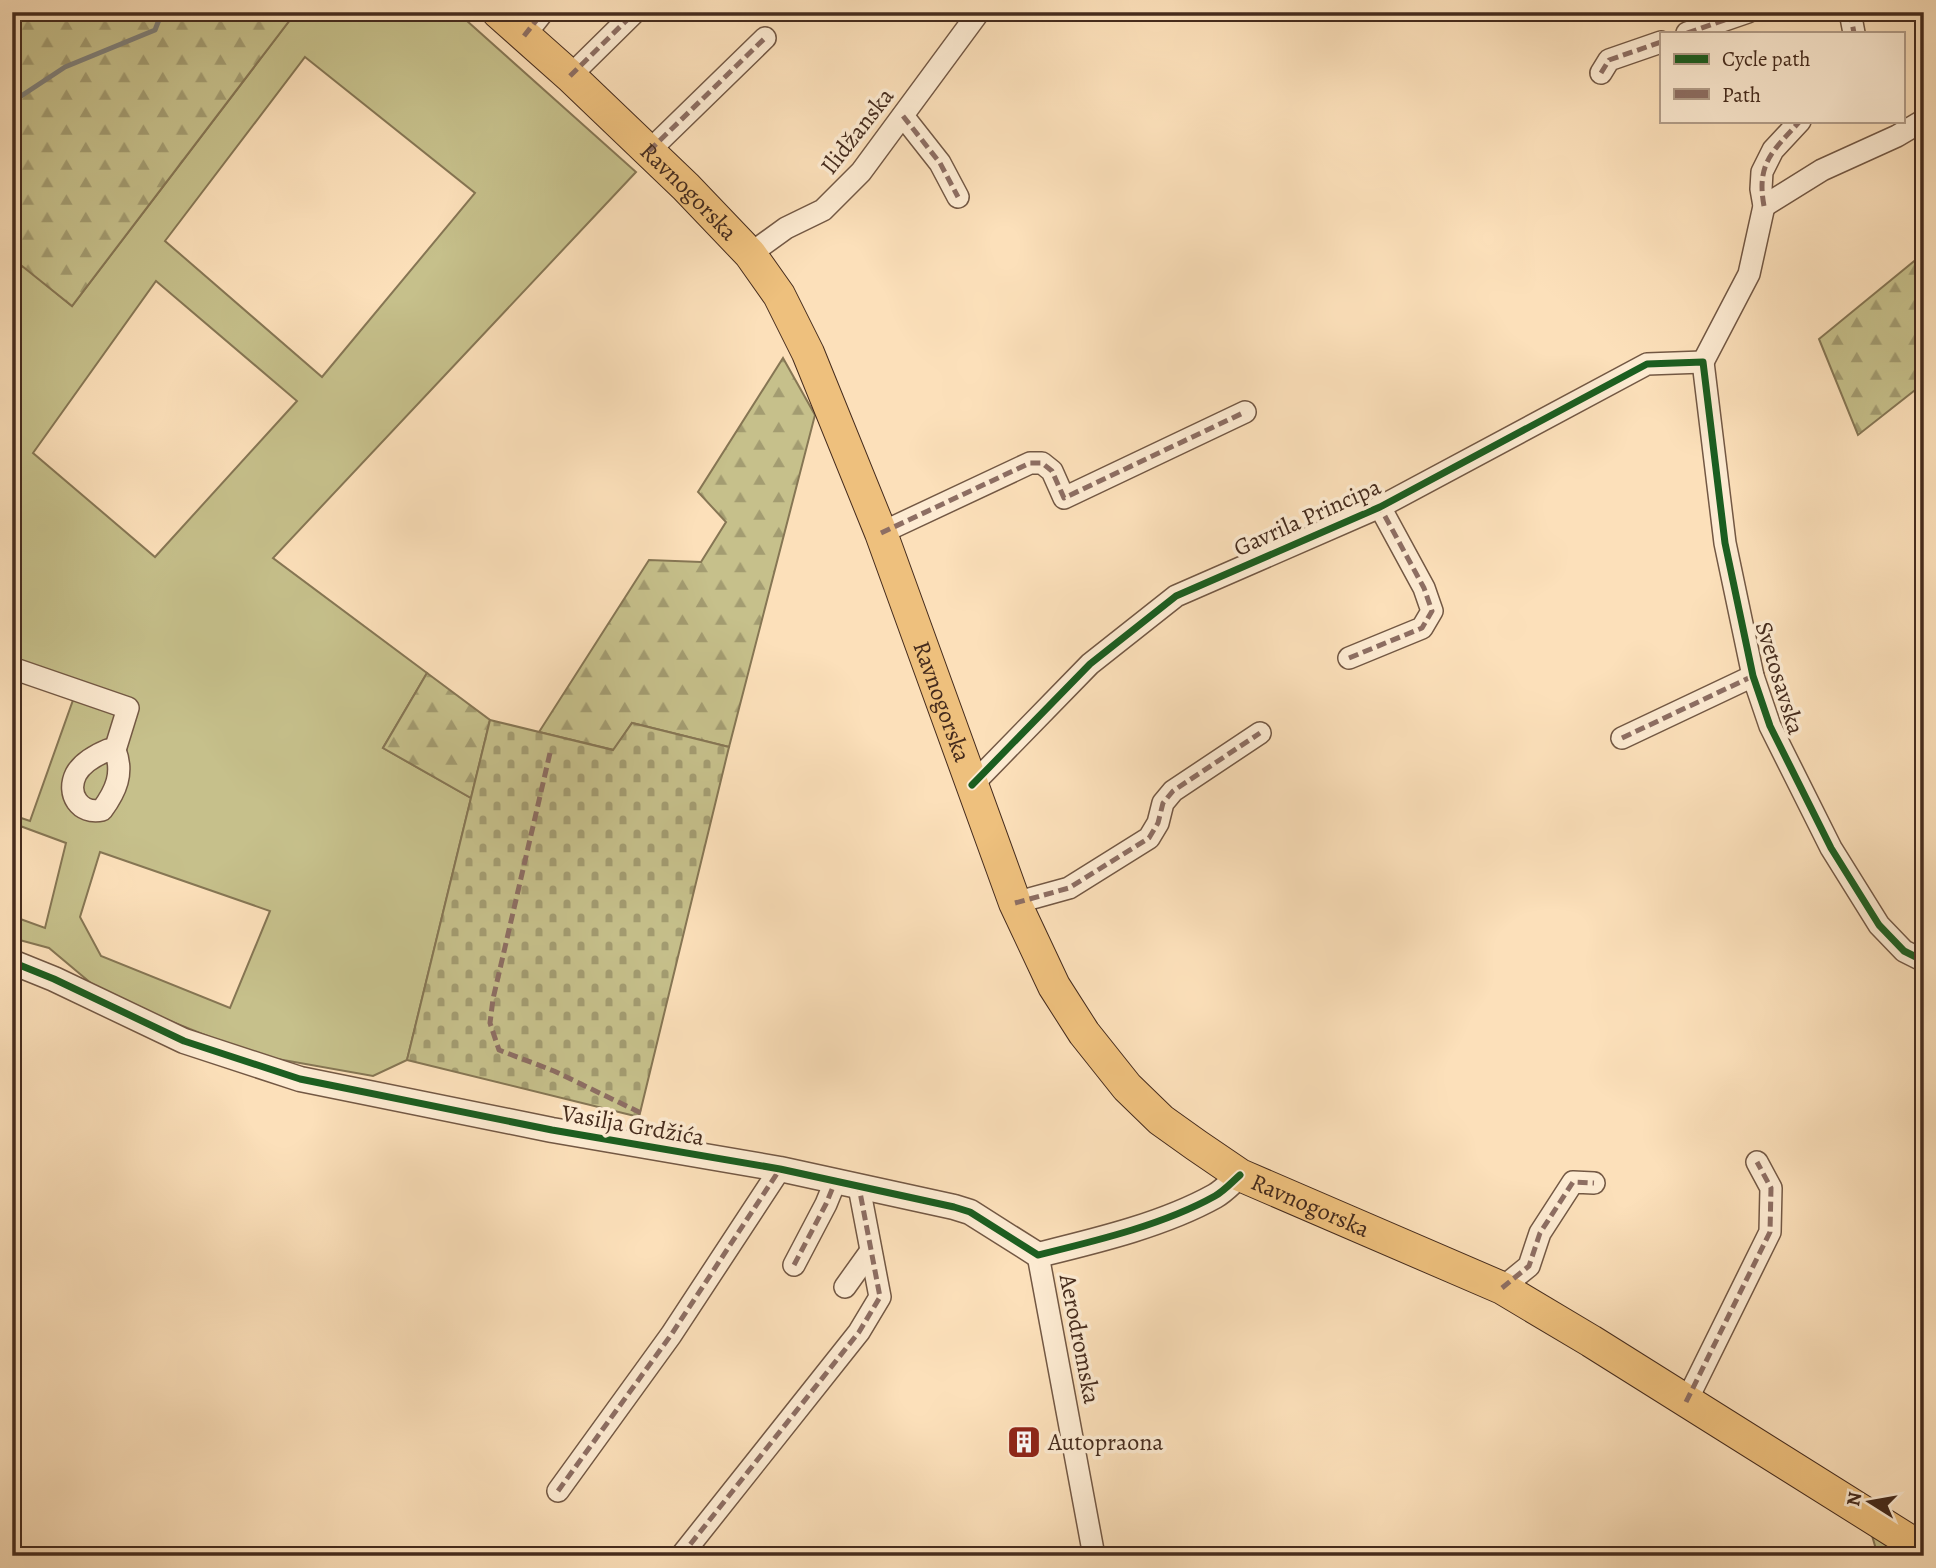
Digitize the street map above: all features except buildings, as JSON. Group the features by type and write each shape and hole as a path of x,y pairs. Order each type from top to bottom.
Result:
{"main road":[{"name":"Ravnogorska","path":"498,12 534,24 570,76 649,150 750,254 779,295 808,353 881,533 1015,902 1054,986 1084,1033 1127,1087 1161,1120 1240,1175 1502,1288 1924,1550"}],"street":[{"path":"570,76 635,12"},
{"name":"Ilidžanska","path":"750,254 786,228 823,210 861,172 979,12"},
{"path":"1690,32 1748,12"},
{"path":"1850,12 1854,32"},
{"path":"649,150 765,38"},
{"path":"1601,73 1609,60 1660,42"},
{"path":"903,116 940,163 958,197"},
{"path":"1764,206 1822,170 1897,136 1924,120"},
{"path":"1703,362 1749,274 1764,206 1762,172 1773,150 1799,122"},
{"name":"Gavrila Principa","path":"972,785 1090,664 1176,596 1380,507 1647,364 1703,362"},
{"name":"Svetosavska","path":"1703,362 1725,543 1753,676 1770,726 1831,848 1879,925 1904,951 1924,961"},
{"path":"881,533 1030,463 1042,463 1052,471 1064,498 1245,412"},
{"name":"Gavrila Principa","path":"1349,658 1422,628 1432,611 1424,588 1380,507"},
{"path":"12,668 128,708 115,750"},
{"name":"Svetosavska","path":"1622,738 1753,676"},
{"path":"1015,902 1069,888 1149,838 1158,823 1163,803 1173,790 1260,733"},
{"name":"Vasilja Grdžića","path":"12,962 184,1041 300,1079 552,1130 780,1169 970,1212 1038,1255"},
{"path":"1686,1402 1770,1232 1772,1188 1758,1161"},
{"path":"558,1491 671,1335 780,1169"},
{"path":"1038,1255 1109,1238 1187,1209 1217,1195 1240,1175"},
{"path":"1502,1288 1529,1266 1540,1233 1573,1182 1594,1183"},
{"path":"681,1556 871,1314 880,1297 870,1252 847,1184 826,1204 794,1265"},
{"path":"845,1287 870,1252"},
{"name":"Aerodromska","path":"1038,1255 1094,1556"}],"green space":[{"path":"12,12 296,12 72,306 22,266 12,284"},
{"path":"296,12 457,12 636,172 273,558 427,673 383,748 471,798 407,1060 373,1076 255,1055 105,995 49,948 12,938 12,916 45,928 66,843 12,823 12,815 30,821 73,700 12,678 12,284 22,265 72,306","holes":["305,57 475,193 322,377 165,241","156,281 297,401 155,557 33,453","100,852 270,911 230,1008 101,956 80,917"]},
{"path":"1924,253 1924,383 1858,435 1819,339"},
{"path":"783,358 815,415 729,747 632,723 614,750 539,732 649,560 701,562 726,522 698,492"},
{"path":"427,673 490,720 471,798 383,748"},
{"path":"490,720 613,750 632,723 729,747 639,1117 407,1060"},
{"path":"1868,1522 1919,1556 1878,1556"}],"waterway":[{"path":"12,102 65,67 155,30 162,12"}],"marked path":[{"path":"524,36 543,12"},
{"path":"570,76 635,12"},
{"path":"1690,32 1748,12"},
{"path":"1850,12 1854,32"},
{"path":"649,151 765,38"},
{"path":"1601,73 1609,60 1660,42"},
{"path":"903,116 940,163 958,197"},
{"path":"1764,206 1762,179 1765,168 1775,150 1799,122"},
{"path":"881,533 1030,463 1042,463 1052,471 1064,498 1245,412"},
{"path":"1349,658 1422,628 1432,611 1424,588 1380,507"},
{"path":"1622,738 1753,676"},
{"path":"1015,903 1069,888 1149,838 1158,823 1163,803 1173,791 1260,733"},
{"path":"550,753 493,999 490,1023 499,1050 554,1071 641,1113"},
{"path":"1686,1402 1770,1232 1771,1188 1757,1162"},
{"path":"558,1491 671,1335 780,1169"},
{"path":"794,1265 835,1182"},
{"path":"1502,1288 1529,1266 1540,1233 1573,1182 1594,1183"},
{"path":"681,1556 859,1332 880,1297 859,1187"}],"cycle path":[{"path":"972,785 1090,664 1176,596 1380,507 1647,364 1703,362 1725,543 1753,676 1770,726 1831,848 1879,925 1904,951 1924,961"},
{"path":"12,962 184,1041 300,1079 552,1130 780,1169 954,1207 970,1212 1038,1255 1128,1231 1173,1215 1215,1196 1240,1175"}],"place":[{"name":"Autopraona","path":"1024,1442"}]}
